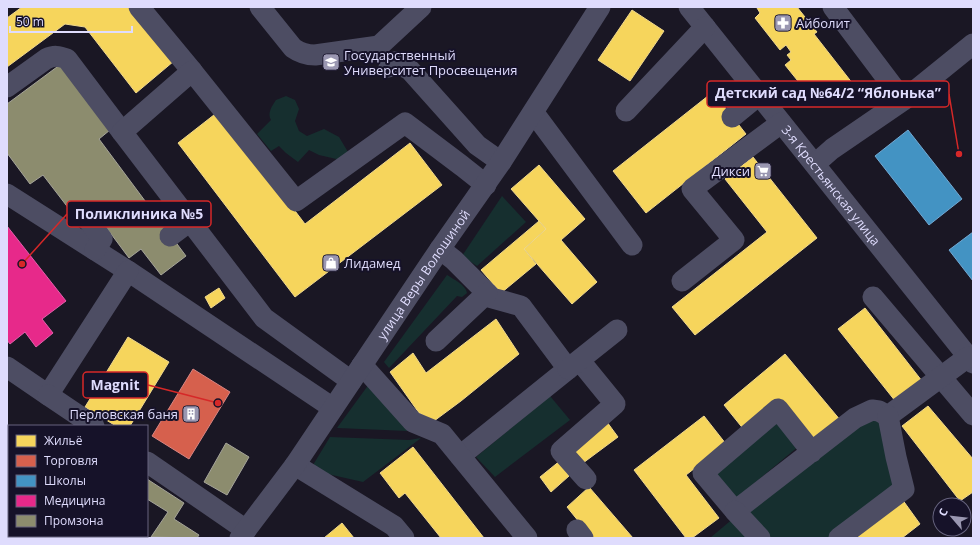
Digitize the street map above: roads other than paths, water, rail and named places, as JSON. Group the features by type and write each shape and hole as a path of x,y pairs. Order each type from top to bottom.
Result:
{"street":[{"path":"139,7 296,201 405,124 486,185"},
{"path":"260,7 292,48 299,52 315,55 379,46 421,7"},
{"name":"улица Веры Волошиной","path":"243,534 296,465 440,249 486,185 534,113 600,7"},
{"name":"3-я Крестьянская улица","path":"689,7 970,360"},
{"path":"833,7 894,88"},
{"path":"626,111 705,27"},
{"path":"814,164 832,148 905,99 973,44"},
{"path":"379,46 392,65 410,70 477,144 501,162"},
{"path":"7,87 46,59 53,56 60,56 67,60 264,318 357,373 414,422 442,434 527,538"},
{"path":"122,132 192,71"},
{"path":"732,117 759,95"},
{"path":"534,113 632,245"},
{"path":"682,281 734,240 692,189 781,123"},
{"path":"7,194 128,271 333,408"},
{"path":"83,213 102,239 95,250"},
{"path":"170,236 190,221"},
{"path":"440,249 454,260 492,298 521,306 574,365 615,404 561,451 586,479"},
{"path":"48,395 128,271"},
{"path":"436,341 487,293"},
{"path":"873,297 973,415"},
{"path":"460,456 618,330"},
{"path":"888,416 941,376 970,360"},
{"path":"7,367 93,425"},
{"path":"760,538 703,473 778,409 812,452"},
{"path":"736,511 855,418 872,410 879,411 888,416 904,489 839,538"},
{"path":"148,463 243,534"},
{"path":"296,465 394,526 401,537"}],"place":[{"name":"Айболит","path":"783,23"},
{"name":"Государственный Университет Просвещения","path":"331,62"},
{"name":"Детский сад №64/2 “Яблонька”","path":"959,154"},
{"name":"Дикси","path":"763,171"},
{"name":"Лидамед","path":"331,263"},
{"name":"Поликлиника №5","path":"22,264"},
{"name":"Magnit","path":"218,403"},
{"name":"Перловская баня","path":"191,414"}]}
